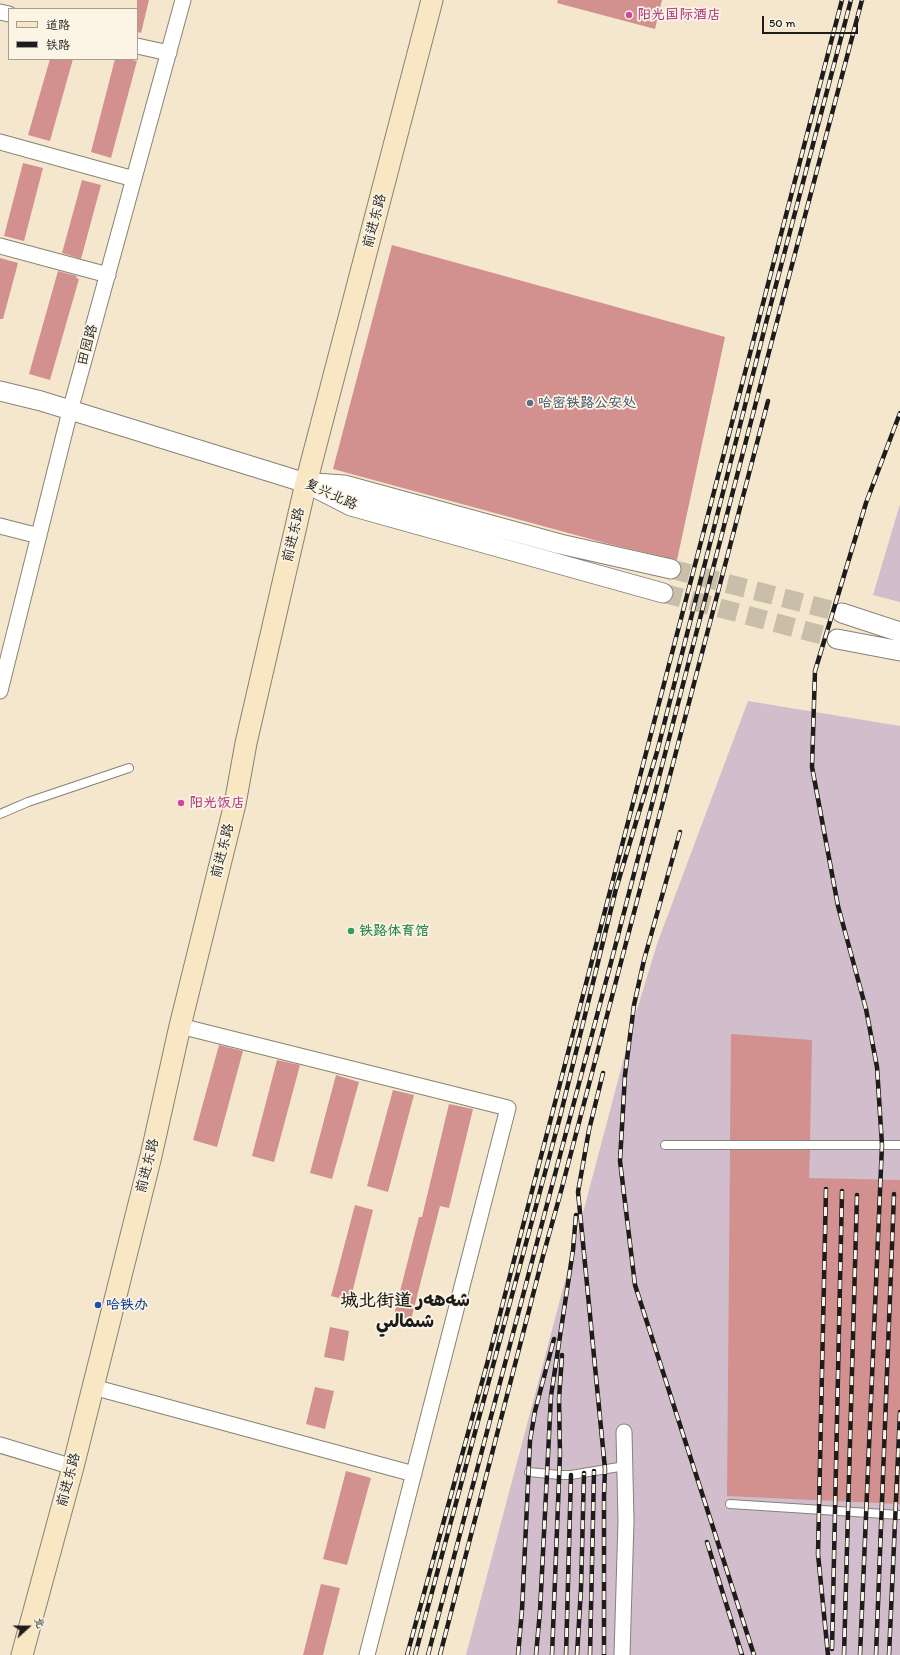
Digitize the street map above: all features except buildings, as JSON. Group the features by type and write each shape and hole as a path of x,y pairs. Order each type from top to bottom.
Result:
{"main road":[{"name":"前进东路","path":"22,1655 73,1467 151,1156 180,1026 235,804 246,743 306,483 432,0"}],"street":[{"name":"田园路","path":"0,691 70,411 183,0"},
{"path":"138,46 168,54"},
{"path":"0,142 134,179"},
{"path":"0,246 108,275"},
{"name":"复兴北路","path":"0,391 41,401 306,483 351,506 663,592"},
{"path":"306,483 344,485 560,544 671,570"},
{"path":"0,526 39,536"},
{"path":"842,613 900,632"},
{"path":"837,640 900,651"},
{"path":"180,1026 508,1108 366,1655"},
{"path":"93,1387 414,1474"},
{"path":"622,1655 626,1521 624,1432"},
{"path":"0,1445 73,1467"}],"lane":[{"path":"0,814 28,802 130,768"},
{"path":"665,1144 900,1145"},
{"path":"528,1472 571,1475 625,1466"},
{"path":"730,1504 900,1514"}],"shaded area":[{"path":"900,504 900,602 873,595"},
{"path":"748,701 900,726 900,1655 466,1655 635,1016 657,944"}],"tunnel":[{"path":"671,569 842,613"},
{"path":"663,593 837,639"}],"railway":[{"path":"407,1655 487,1364 842,0"},
{"path":"415,1655 560,1117 616,889 657,752 767,319 851,0"},
{"path":"428,1655 614,951 862,0"},
{"path":"440,1655 543,1256 768,401"},
{"path":"860,1655 882,1145 877,1067 866,1009 838,906 812,767 815,671 866,503 900,413"},
{"path":"680,832 644,960 634,1005 625,1075 620,1161 635,1285 754,1655"},
{"path":"603,1073 589,1130 578,1192 605,1469 604,1655"},
{"path":"826,1189 818,1554 828,1655"},
{"path":"832,1649 842,1191"},
{"path":"876,1655 894,1194"},
{"path":"844,1655 857,1195"},
{"path":"536,1655 540,1611 551,1396 573,1250 576,1215"},
{"path":"518,1655 522,1610 530,1441 535,1411 554,1339"},
{"path":"552,1655 560,1454 559,1399 562,1355"},
{"path":"889,1655 900,1412"},
{"path":"590,1655 594,1471"},
{"path":"577,1655 581,1589 584,1473"},
{"path":"566,1655 571,1475"},
{"path":"707,1542 742,1655"}],"place":[{"name":"阳光国际酒店","path":"629,15"},
{"name":"哈密铁路公安处","path":"530,403"},
{"name":"阳光饭店","path":"181,803"},
{"name":"铁路体育馆","path":"351,931"},
{"name":"哈铁办","path":"98,1305"}],"district":[{"name":"城北街道 شەھەر شىمالىي","path":"405,1311"}]}
